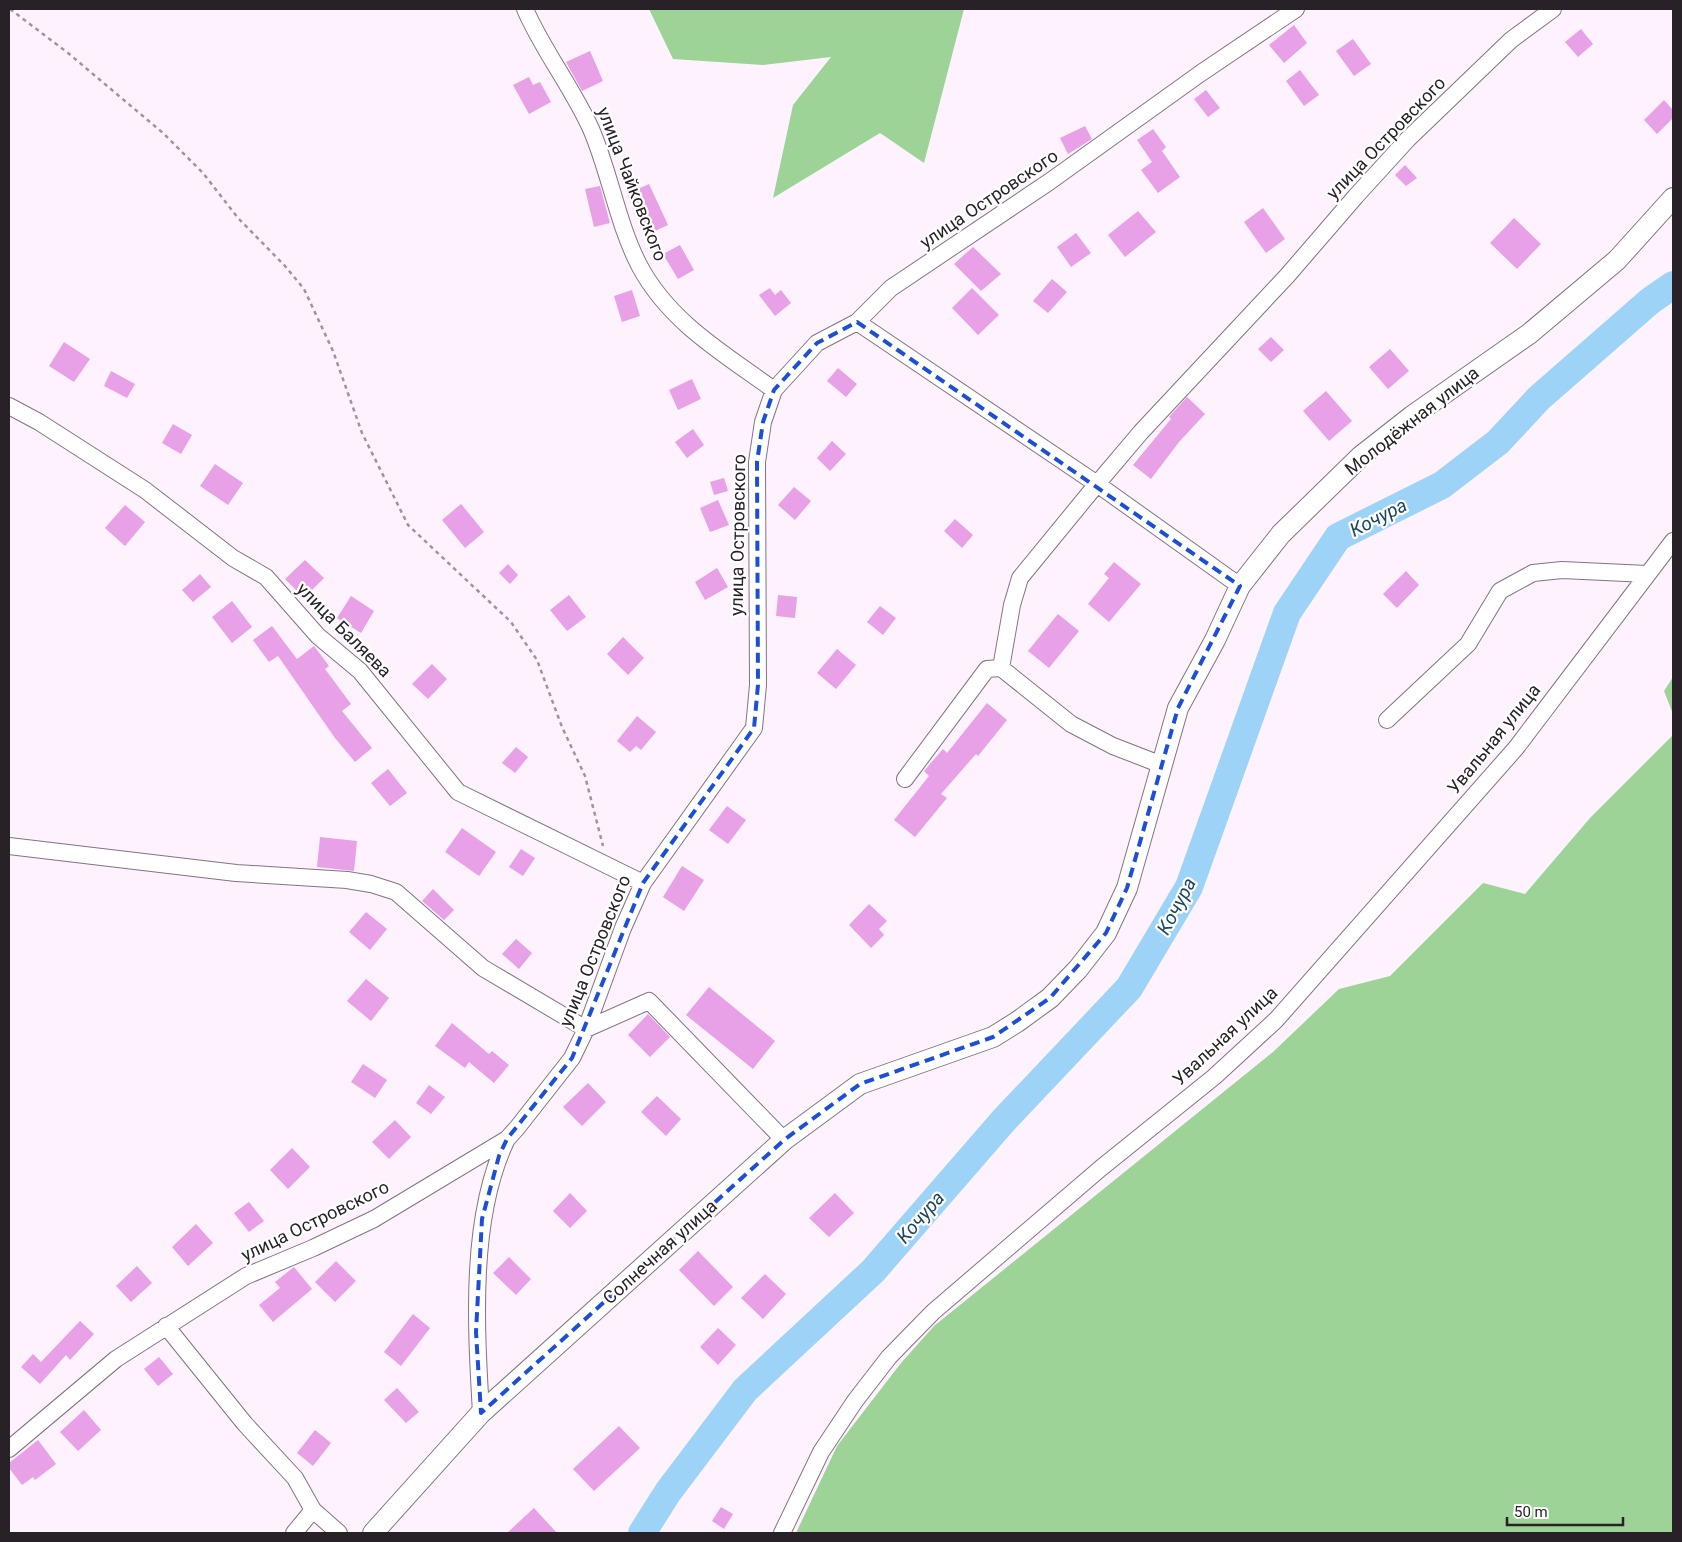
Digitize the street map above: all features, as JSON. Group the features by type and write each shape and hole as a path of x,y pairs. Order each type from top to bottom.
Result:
{"main road":[{"name":"Молодёжная улица","path":"992,1037 1017,1022 1050,998 1078,969 1106,933 1127,888 1178,708 1215,640 1240,586 1281,534 1361,456 1412,416 1529,334 1617,260 1673,198"},
{"name":"Солнечная улица","path":"373,1533 480,1413 784,1140 860,1084 992,1037"}],"street":[{"name":"улица Чайковского","path":"526,9 574,93 592,131 639,265 658,294 684,324 774,390"},
{"name":"улица Островского","path":"480,1413 476,1332 482,1219 499,1156 508,1139 572,1058 586,1029 623,928 643,883 754,728 758,685 757,462 763,422 774,390 817,343 857,322 891,288 1049,182 1200,73 1296,9"},
{"name":"улица Островского","path":"1001,668 1012,605 1020,578 1097,484 1141,432 1287,276 1408,139 1511,40 1553,9"},
{"path":"857,322 1097,484 1240,586"},
{"name":"улица Баляева","path":"9,406 39,422 145,490 233,558 266,577 318,636 360,672 458,792 643,883"},
{"name":"Увальная улица","path":"782,1533 822,1452 855,1401 889,1357 933,1312 1101,1168 1214,1077 1276,1020 1516,748 1673,541"},
{"path":"1387,720 1468,644 1500,591 1533,573 1562,570 1647,574"},
{"path":"905,779 988,669 1001,668 1071,724 1113,746 1162,765"},
{"path":"9,846 236,872 347,880 371,884 396,892 483,968 586,1029 649,1001 784,1140"},
{"name":"улица Островского","path":"9,1450 116,1359 246,1276 313,1248 374,1219 508,1139"},
{"path":"166,1326 245,1424 295,1478 313,1510 339,1533"},
{"path":"294,1533 313,1510"}],"path":[{"path":"10,9 68,53 163,133 203,173 238,218 285,266 304,290 333,351 362,433 408,525 511,622 537,660 562,727 585,776 601,843 610,867"}],"highlighted area":[{"path":"857,322 1240,586 1178,708 1127,888 1106,933 1050,998 993,1037 860,1084 784,1140 481,1413 476,1332 482,1219 499,1156 507,1139 572,1058 643,883 754,728 758,685 757,462 763,422 774,390 817,343"}],"green space":[{"path":"649,9 964,9 924,163 880,133 773,198 793,105 831,57 763,65 673,59"},
{"path":"1673,677 1673,714 1664,691"},
{"path":"1673,735 1673,1533 796,1533 837,1446 901,1363 934,1326 1273,1052 1339,989 1390,976 1483,883 1525,894 1590,818"}],"building":[{"path":"1294,25 1307,43 1284,63 1269,45"},
{"path":"1581,29 1593,44 1578,57 1565,42"},
{"path":"1353,39 1371,64 1354,76 1336,51"},
{"path":"590,51 603,81 582,91 566,62"},
{"path":"1300,70 1319,95 1304,106 1286,81"},
{"path":"529,77 533,85 540,82 551,102 529,114 513,85"},
{"path":"1206,90 1220,108 1208,117 1194,99"},
{"path":"1664,100 1673,110 1673,118 1657,134 1644,120"},
{"path":"1085,126 1092,139 1068,154 1060,138"},
{"path":"1153,129 1166,147 1162,151 1180,177 1158,193 1141,170 1152,162 1137,140"},
{"path":"1405,165 1417,178 1406,186 1395,175"},
{"path":"649,184 668,225 646,235 627,194"},
{"path":"600,186 610,223 594,227 585,189"},
{"path":"1263,208 1285,239 1266,253 1244,222"},
{"path":"1138,211 1156,232 1125,257 1108,235"},
{"path":"1514,218 1541,244 1517,269 1490,243"},
{"path":"1076,233 1091,253 1071,267 1057,247"},
{"path":"680,245 694,270 678,279 663,254"},
{"path":"973,247 1001,274 981,291 954,264"},
{"path":"1052,279 1067,292 1048,313 1033,301"},
{"path":"770,288 775,295 781,290 791,303 775,316 759,295"},
{"path":"972,288 999,315 978,335 952,308"},
{"path":"632,290 640,316 622,322 614,296"},
{"path":"1271,337 1284,350 1271,362 1258,349"},
{"path":"64,342 90,359 74,382 49,366"},
{"path":"1390,349 1409,371 1388,389 1369,367"},
{"path":"838,368 857,384 846,397 827,381"},
{"path":"111,371 135,384 127,398 104,386"},
{"path":"692,379 701,399 678,410 669,390"},
{"path":"1326,391 1352,421 1329,441 1303,411"},
{"path":"1187,397 1205,414 1179,442 1151,479 1133,465 1171,419 1169,417"},
{"path":"173,424 192,435 181,454 162,443"},
{"path":"693,429 704,445 687,458 675,442"},
{"path":"832,441 846,454 830,471 817,458"},
{"path":"215,464 243,483 228,505 200,486"},
{"path":"724,478 728,491 714,495 710,482"},
{"path":"794,487 811,501 795,520 778,505"},
{"path":"718,500 729,525 710,532 700,508"},
{"path":"461,504 484,532 465,548 442,520"},
{"path":"125,505 145,522 125,546 105,528"},
{"path":"955,519 973,535 962,548 944,531"},
{"path":"305,560 324,578 304,598 285,579"},
{"path":"1114,562 1141,584 1109,622 1088,604 1109,578 1104,574"},
{"path":"508,564 518,575 510,584 499,573"},
{"path":"717,568 728,587 705,600 695,582"},
{"path":"1406,571 1419,585 1397,608 1383,594"},
{"path":"200,574 211,587 193,602 182,590"},
{"path":"569,595 586,617 567,631 550,610"},
{"path":"778,595 797,597 795,618 776,616"},
{"path":"351,596 374,611 361,633 337,618"},
{"path":"232,601 252,627 232,643 212,617"},
{"path":"880,606 896,618 883,635 867,622"},
{"path":"1058,614 1079,631 1049,668 1028,651"},
{"path":"272,626 297,659 314,646 329,666 325,669 351,704 342,711 372,748 355,762 335,738 278,656 269,662 253,640"},
{"path":"623,637 644,658 628,675 607,654"},
{"path":"837,649 856,665 836,689 817,673"},
{"path":"432,664 447,679 428,699 412,684"},
{"path":"987,703 1007,720 978,756 976,754 941,794 947,798 915,837 894,820 929,776 924,771 943,749 947,753"},
{"path":"637,716 656,732 641,750 636,746 630,752 617,741"},
{"path":"516,747 528,757 515,773 502,763"},
{"path":"388,769 407,793 390,806 371,783"},
{"path":"727,806 746,820 728,844 709,830"},
{"path":"462,828 496,852 479,876 445,852"},
{"path":"320,837 357,841 354,871 317,867"},
{"path":"521,849 535,858 523,876 509,867"},
{"path":"682,866 704,880 684,911 663,897"},
{"path":"433,889 454,910 444,920 422,901"},
{"path":"869,904 887,921 879,929 884,935 871,948 849,925"},
{"path":"366,912 387,929 370,950 349,932"},
{"path":"516,939 532,953 519,969 502,954"},
{"path":"366,979 389,998 371,1021 347,1001"},
{"path":"709,987 775,1041 753,1069 686,1015"},
{"path":"648,1014 670,1037 650,1057 628,1035"},
{"path":"452,1023 489,1054 492,1051 509,1065 494,1083 469,1062 465,1068 435,1046"},
{"path":"363,1064 387,1080 375,1098 351,1082"},
{"path":"588,1083 606,1102 582,1126 563,1107"},
{"path":"429,1085 445,1097 431,1114 416,1103"},
{"path":"657,1096 681,1119 666,1136 641,1112"},
{"path":"395,1120 411,1137 389,1159 372,1142"},
{"path":"292,1148 310,1167 288,1189 270,1170"},
{"path":"570,1193 587,1211 570,1228 553,1211"},
{"path":"835,1193 854,1213 829,1237 809,1218"},
{"path":"249,1202 264,1221 249,1232 234,1213"},
{"path":"196,1224 213,1243 188,1266 172,1247"},
{"path":"698,1251 733,1287 714,1306 679,1270"},
{"path":"509,1257 531,1279 516,1295 493,1273"},
{"path":"336,1261 356,1281 335,1302 315,1282"},
{"path":"137,1266 152,1283 131,1302 116,1286"},
{"path":"294,1267 312,1289 273,1322 259,1305 280,1288 275,1282"},
{"path":"765,1274 786,1294 763,1319 741,1298"},
{"path":"413,1314 430,1328 401,1366 384,1352"},
{"path":"80,1321 94,1334 70,1360 66,1355 40,1384 21,1367 33,1354 41,1362"},
{"path":"718,1328 736,1345 718,1365 700,1347"},
{"path":"159,1357 173,1374 158,1386 144,1369"},
{"path":"397,1388 419,1412 406,1423 384,1400"},
{"path":"84,1410 101,1430 78,1451 60,1432"},
{"path":"619,1426 640,1448 594,1491 573,1469"},
{"path":"315,1430 331,1443 313,1466 297,1453"},
{"path":"38,1440 56,1464 35,1480 33,1477 22,1485 9,1468 9,1463"},
{"path":"721,1507 733,1514 724,1529 712,1521"},
{"path":"534,1508 557,1533 507,1533"}],"waterway":[{"name":"Кочура","path":"642,1533 668,1492 745,1390 873,1271 1004,1120 1129,988 1189,887 1287,613 1338,537 1442,485 1498,442 1539,398 1650,301 1673,285"}]}
